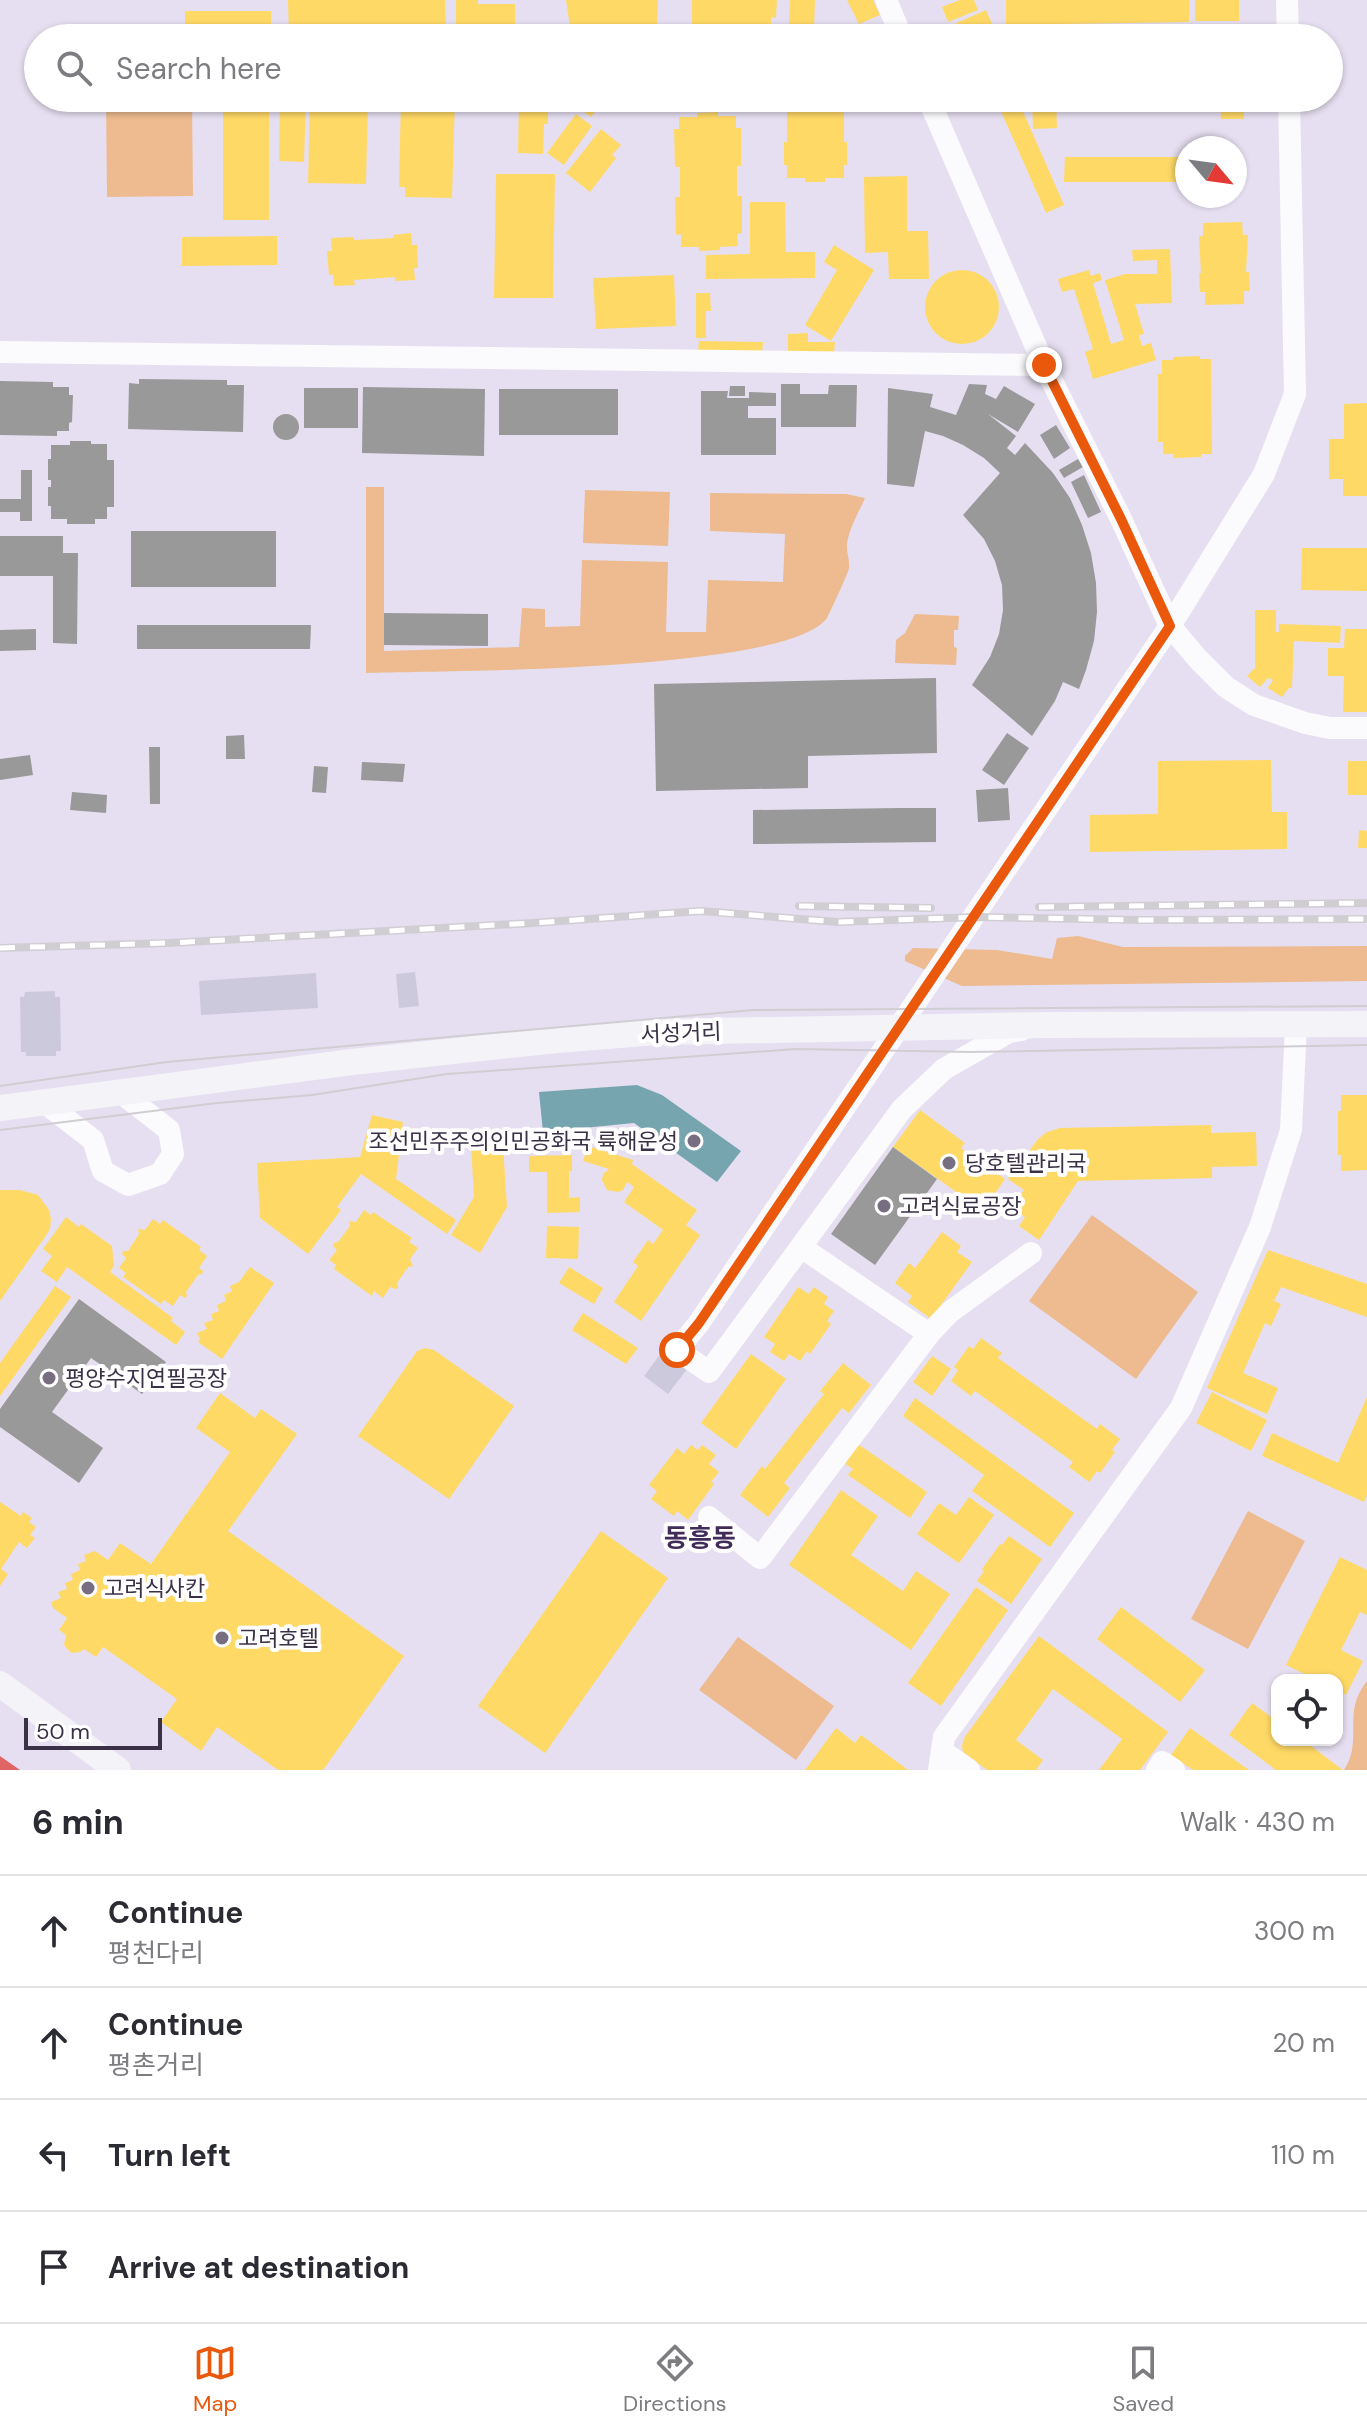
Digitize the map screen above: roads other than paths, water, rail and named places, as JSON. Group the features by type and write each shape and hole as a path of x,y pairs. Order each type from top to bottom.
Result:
{"main road":[{"name":"서성거리","path":"0,1108 352,1062 657,1032 1050,1025 1367,1024"},
{"path":"0,1684 118,1770"}],"street":[{"path":"886,0 896,24"},
{"path":"1287,0 1288,24"},
{"path":"934,112 1044,365 1170,626 1226,687 1254,705 1305,723 1330,728 1367,728"},
{"path":"1050,1025 1009,1032 970,1052 944,1069 902,1109 709,1372 677,1350 699,1323 1170,626 1264,474 1295,394 1289,112"},
{"path":"0,352 1044,365"},
{"path":"969,1770 941,1760 944,1737 1181,1408 1260,1227 1291,1130 1296,1025"},
{"path":"44,1102 93,1140 103,1171 128,1185 160,1174 173,1154 169,1130 120,1092"},
{"path":"801,1247 929,1334"},
{"path":"709,1517 760,1558 929,1334 950,1312 1031,1253"},
{"path":"1157,1770 1162,1762 1174,1770"}],"tram line":[{"path":"0,1086 167,1062 753,1010 1367,1006"},
{"path":"0,1130 217,1103 312,1095 447,1074 796,1049 970,1052 1367,1045"}],"railway":[{"path":"1039,907 1367,903"},
{"path":"799,906 931,908"},
{"path":"0,948 169,943 701,911 838,922 978,917 1367,919"}],"place":[{"name":"조선민주주의인민공화국 륙해운성","path":"694,1141"},
{"name":"당호텔관리국","path":"949,1163"},
{"name":"고려식료공장","path":"884,1206"},
{"name":"평양수지연필공장","path":"49,1378"},
{"name":"고려식사칸","path":"88,1588"},
{"name":"고려호텔","path":"222,1638"}],"district":[{"name":"동흥동","path":"700,1538"}]}
